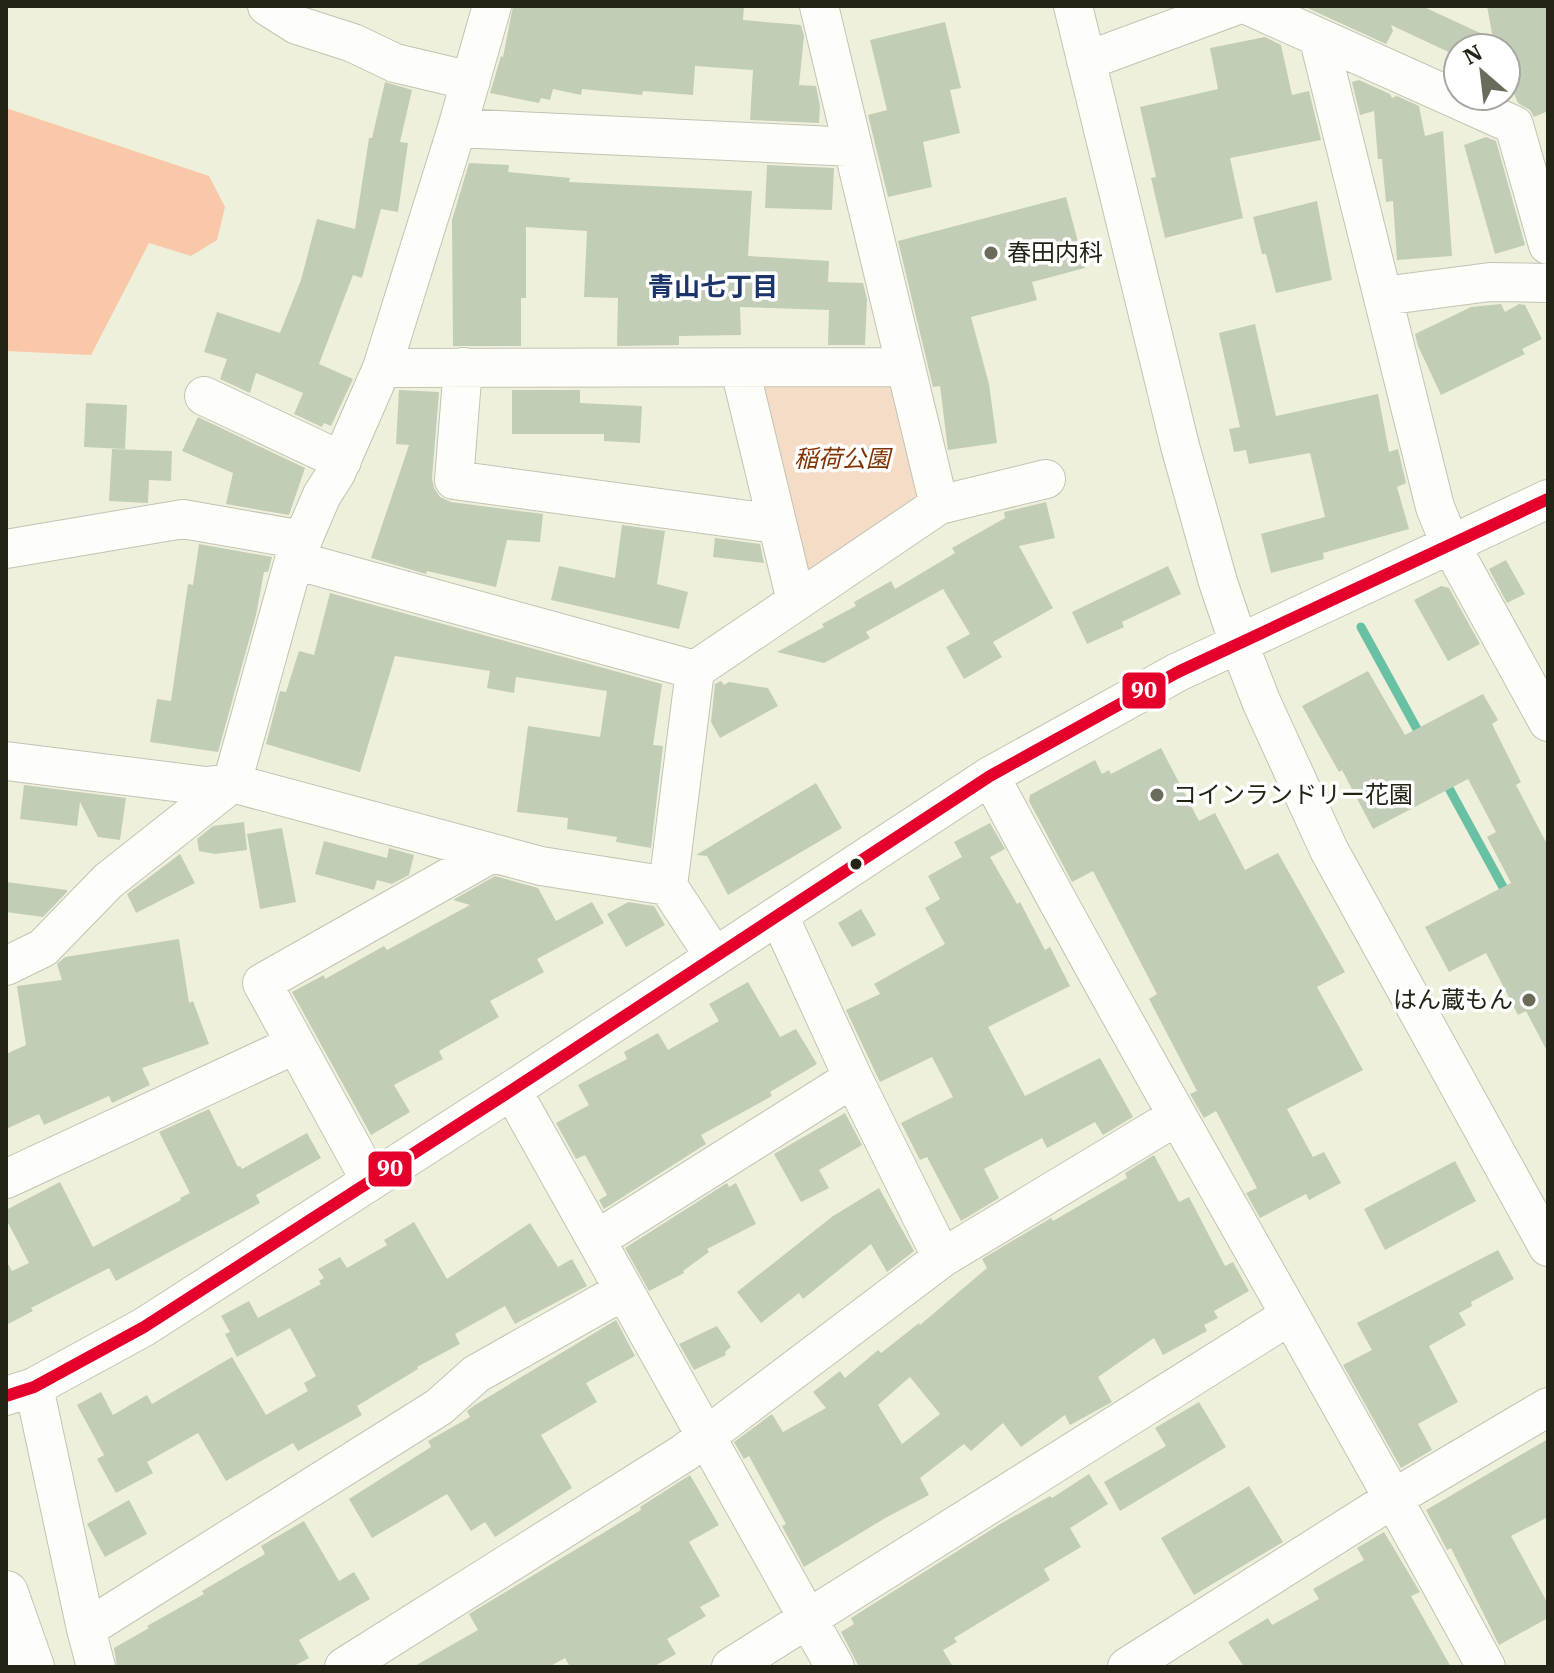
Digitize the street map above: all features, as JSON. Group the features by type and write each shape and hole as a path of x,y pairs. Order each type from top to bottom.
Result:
{"highway":[{"path":"6,1593 32,1667"}],"street":[{"path":"267,6 297,25 353,43 395,63 471,81"},
{"path":"6,966 43,948 108,881 232,783 298,550 322,495 342,461 382,368 492,6"},
{"path":"819,6 939,505"},
{"path":"1073,6 1180,446 1218,582 1239,644 1261,701 1329,850 1548,1247"},
{"path":"1086,61 1235,6"},
{"path":"1249,6 1514,125 1548,245"},
{"path":"1319,40 1435,507 1450,544 1548,722"},
{"path":"457,128 853,147"},
{"path":"1383,296 1490,282 1548,283"},
{"path":"463,367 454,480 777,524"},
{"path":"382,368 905,367"},
{"path":"740,369 796,601"},
{"path":"204,396 342,461"},
{"path":"714,956 668,886 695,670 939,505 1046,479"},
{"path":"96,1667 20,1392 144,1327 990,776 1178,672 1548,499"},
{"path":"6,549 183,519 298,550 695,670"},
{"path":"6,761 206,786 232,783 541,866 668,886"},
{"path":"990,776 1486,1667"},
{"path":"370,1180 262,983 492,853"},
{"path":"779,916 853,1078 942,1258"},
{"path":"6,1179 294,1045"},
{"path":"596,1240 853,1078"},
{"path":"512,1090 835,1667"},
{"path":"344,1667 684,1453 942,1258 1177,1116"},
{"path":"86,1629 439,1407 476,1374 623,1291"},
{"path":"731,1667 1289,1316"},
{"path":"1127,1667 1394,1498 1548,1407"}],"green space":[{"name":"稲荷公園","path":"885,381 897,390 920,492 917,504 817,570 797,565 755,391 764,382"}],"shaded area":[{"path":"6,108 209,176 225,207 217,240 191,256 149,243 91,355 6,351"}],"building":[{"path":"513,6 744,6 743,20 801,25 804,36 799,85 816,86 819,123 750,120 753,70 695,66 693,95 643,91 642,95 582,89 581,95 553,89 550,100 541,98 539,103 490,93 503,57"},
{"path":"1303,6 1422,6 1478,32 1442,32 1442,49 1391,25 1393,31 1386,44"},
{"path":"1487,6 1548,6 1548,111 1534,117 1522,105 1522,32 1492,32"},
{"path":"945,22 961,88 950,90 960,133 923,142 932,187 888,197 868,115 887,110 870,40"},
{"path":"1265,37 1281,45 1292,95 1309,91 1321,140 1230,158 1243,218 1165,238 1151,178 1156,177 1140,107 1218,89 1210,48"},
{"path":"1359,80 1390,94 1392,98 1397,96 1419,106 1425,136 1443,131 1452,256 1397,260 1393,201 1386,202 1374,111 1360,115 1352,82"},
{"path":"385,82 412,90 400,142 408,143 398,212 381,209 362,278 353,275 319,364 353,379 331,426 324,423 322,427 294,414 303,393 256,373 250,393 220,379 227,359 204,352 217,312 280,333 301,280 317,219 355,229 369,138 372,138"},
{"path":"1486,137 1496,141 1525,245 1495,254 1464,145"},
{"path":"469,163 509,165 508,172 570,178 569,182 752,191 748,256 829,261 828,282 863,283 867,299 865,345 828,345 829,310 740,307 741,335 679,336 679,345 617,346 618,298 584,297 587,231 526,227 526,298 521,298 521,346 453,346 452,220"},
{"path":"767,165 834,168 832,210 765,208"},
{"path":"1066,197 1085,268 1032,282 1037,300 971,317 989,384 997,443 948,450 940,386 933,387 898,241"},
{"path":"1317,201 1332,280 1276,293 1253,217"},
{"path":"1501,304 1505,312 1519,304 1525,305 1542,339 1522,349 1525,354 1441,395 1415,334 1471,307"},
{"path":"1255,324 1276,416 1378,394 1389,452 1398,449 1406,483 1397,487 1409,529 1323,553 1324,559 1271,573 1261,534 1325,517 1310,453 1249,464 1246,450 1234,452 1229,429 1240,427 1219,333"},
{"path":"399,390 439,392 432,478 440,497 451,502 543,514 540,542 507,540 496,587 427,571 426,574 371,558 409,445 396,444"},
{"path":"512,390 580,390 580,403 642,406 640,443 604,441 604,434 512,434"},
{"path":"86,403 127,405 125,449 84,447"},
{"path":"198,417 305,468 289,515 226,504 233,473 182,451"},
{"path":"112,449 172,451 171,481 149,480 148,503 109,501"},
{"path":"1046,502 1055,538 1019,546 1053,608 993,642 1002,657 964,679 946,647 970,634 943,589 866,632 870,638 824,663 777,652 824,627 822,624 856,606 854,602 891,581 895,589 955,553 952,548 1005,518 1004,512"},
{"path":"622,525 665,531 657,584 688,592 679,629 551,600 559,566 615,578"},
{"path":"715,538 760,544 764,563 713,557"},
{"path":"199,544 272,557 268,572 264,572 256,615 218,752 150,742 157,699 171,701 188,584 193,585"},
{"path":"1506,560 1525,594 1507,603 1489,569"},
{"path":"1168,566 1181,594 1122,622 1124,627 1087,644 1072,612"},
{"path":"1441,586 1449,588 1480,644 1448,661 1414,600"},
{"path":"330,593 662,684 653,745 663,746 651,848 616,842 617,837 567,829 568,818 517,812 528,726 600,737 607,691 516,677 514,693 487,688 490,671 395,656 360,772 266,744 280,691 286,692 299,651 314,655"},
{"path":"1368,671 1405,735 1483,694 1498,720 1492,724 1521,782 1516,785 1548,846 1548,1053 1526,1011 1518,1015 1486,953 1449,972 1425,927 1511,883 1487,837 1496,832 1468,779 1373,829 1342,770 1339,772 1302,706"},
{"path":"721,681 724,685 729,682 768,688 778,706 720,738 711,722 715,684"},
{"path":"1161,748 1199,821 1215,813 1245,870 1278,853 1345,972 1317,987 1363,1070 1287,1109 1313,1157 1324,1152 1341,1183 1309,1200 1306,1194 1260,1218 1246,1193 1257,1188 1216,1111 1204,1118 1190,1094 1197,1091 1149,999 1157,994 1093,871 1072,882 1029,801 1030,795 1095,760 1102,774 1109,770 1111,774"},
{"path":"816,783 842,828 728,895 707,856 696,855"},
{"path":"24,785 126,798 120,840 98,837 80,802 77,826 20,819"},
{"path":"244,822 247,850 215,854 199,851 197,839 213,826"},
{"path":"990,823 1005,849 990,857 1017,904 1020,902 1045,950 1050,947 1070,986 988,1027 1025,1096 1100,1058 1133,1117 1103,1135 1095,1122 1047,1148 1042,1138 984,1169 999,1198 961,1221 927,1157 920,1160 901,1123 953,1097 932,1057 880,1082 846,1010 880,994 874,984 945,944 925,908 940,899 928,876 962,857 954,842"},
{"path":"282,828 296,902 260,909 247,834"},
{"path":"324,841 387,858 389,848 414,855 409,875 392,884 377,880 374,890 315,874"},
{"path":"180,854 195,883 136,913 127,894"},
{"path":"495,876 538,888 556,921 592,902 604,923 537,959 544,972 490,1001 499,1017 439,1051 443,1059 394,1085 410,1112 371,1135 292,992 324,975 325,979 384,946 387,950 470,905 453,900"},
{"path":"6,882 67,892 43,917 6,912"},
{"path":"628,902 654,906 665,925 626,947 607,914"},
{"path":"861,909 876,935 852,947 838,923"},
{"path":"179,939 189,1003 193,1001 209,1044 142,1068 150,1085 112,1103 109,1096 44,1125 39,1114 6,1129 6,1054 26,1045 17,986 62,980 57,964 65,957"},
{"path":"748,982 780,1037 796,1029 817,1064 770,1092 772,1096 701,1135 706,1144 604,1209 599,1200 607,1195 585,1155 576,1159 556,1123 589,1105 578,1085 627,1059 624,1052 658,1033 668,1050 719,1021 709,1004"},
{"path":"209,1109 238,1167 242,1169 307,1133 321,1158 256,1195 260,1203 116,1281 109,1268 31,1308 33,1311 6,1325 6,1260 12,1271 29,1263 6,1219 6,1210 60,1182 93,1247 190,1193 159,1132"},
{"path":"845,1113 862,1145 819,1170 829,1188 801,1202 774,1154"},
{"path":"1154,1155 1179,1202 1189,1197 1225,1266 1233,1262 1249,1291 1214,1311 1218,1318 1204,1325 1207,1331 1163,1355 1154,1338 1098,1377 1112,1402 1070,1425 1065,1415 1021,1447 1003,1423 971,1451 964,1444 920,1478 929,1495 804,1567 782,1526 786,1524 749,1456 744,1459 734,1442 772,1414 783,1432 826,1408 813,1392 840,1371 845,1378 878,1350 881,1353 920,1325 987,1268 982,1259 1127,1178 1125,1173","holes":["910,1377 940,1414 902,1444 878,1405"]},
{"path":"1455,1161 1476,1201 1385,1250 1364,1209"},
{"path":"727,1183 729,1187 736,1183 756,1224 707,1249 709,1252 684,1273 649,1291 625,1248"},
{"path":"879,1188 914,1251 887,1272 871,1244 803,1299 799,1293 761,1323 737,1292 833,1216"},
{"path":"414,1222 447,1279 530,1223 558,1267 572,1259 587,1286 515,1324 505,1306 455,1334 460,1344 417,1367 357,1406 362,1415 298,1451 293,1443 226,1481 198,1433 147,1462 153,1473 116,1493 97,1459 104,1455 77,1405 101,1392 113,1415 147,1395 152,1404 232,1357 266,1415 308,1391 304,1383 316,1376 290,1328 237,1357 225,1334 230,1332 221,1316 249,1301 258,1318 321,1284 319,1281 324,1278 318,1269 340,1257 347,1268 387,1245 384,1240"},
{"path":"1498,1250 1514,1279 1471,1302 1472,1306 1459,1313 1466,1325 1429,1346 1458,1402 1418,1424 1432,1450 1401,1468 1343,1365 1372,1350 1357,1323"},
{"path":"616,1320 635,1356 586,1383 597,1402 541,1435 572,1488 495,1537 485,1522 471,1531 447,1494 372,1538 349,1499 431,1447 428,1441 470,1417 467,1411 475,1405"},
{"path":"717,1326 731,1347 725,1352 726,1355 694,1370 679,1344"},
{"path":"1199,1402 1226,1447 1120,1511 1104,1482 1166,1446 1155,1428"},
{"path":"1548,1439 1548,1517 1511,1536 1548,1604 1548,1618 1499,1645 1451,1548 1447,1550 1426,1510"},
{"path":"1089,1474 1108,1504 1070,1528 1081,1547 1044,1569 1050,1580 954,1638 957,1642 943,1650 953,1667 859,1667 841,1632 854,1624 851,1618 1002,1523 1050,1496 1052,1498"},
{"path":"690,1475 719,1525 689,1542 720,1596 700,1607 706,1616 667,1639 676,1654 653,1667 570,1667 565,1658 549,1667 413,1667 478,1630 469,1614 641,1510 640,1507"},
{"path":"1249,1486 1283,1542 1194,1595 1161,1538"},
{"path":"129,1500 147,1534 105,1557 87,1524"},
{"path":"304,1521 339,1581 354,1572 370,1599 299,1640 309,1658 292,1667 117,1667 114,1648 265,1554 261,1546"},
{"path":"1384,1532 1420,1592 1411,1596 1451,1667 1244,1667 1228,1642 1268,1618 1272,1625 1319,1599 1313,1589 1364,1560 1357,1548"}],"waterway":[{"path":"1361,627 1423,740"},
{"path":"1445,781 1509,898"}],"transit line":[{"name":"90","path":"6,1396 34,1387 144,1327 990,776 1178,672 1548,499"}],"place":[{"name":"春田内科","path":"991,253"},
{"name":"コインランドリー花園","path":"1157,795"},
{"name":"はん蔵もん","path":"1529,1000"}],"district":[{"name":"青山七丁目","path":"713,287"}]}
